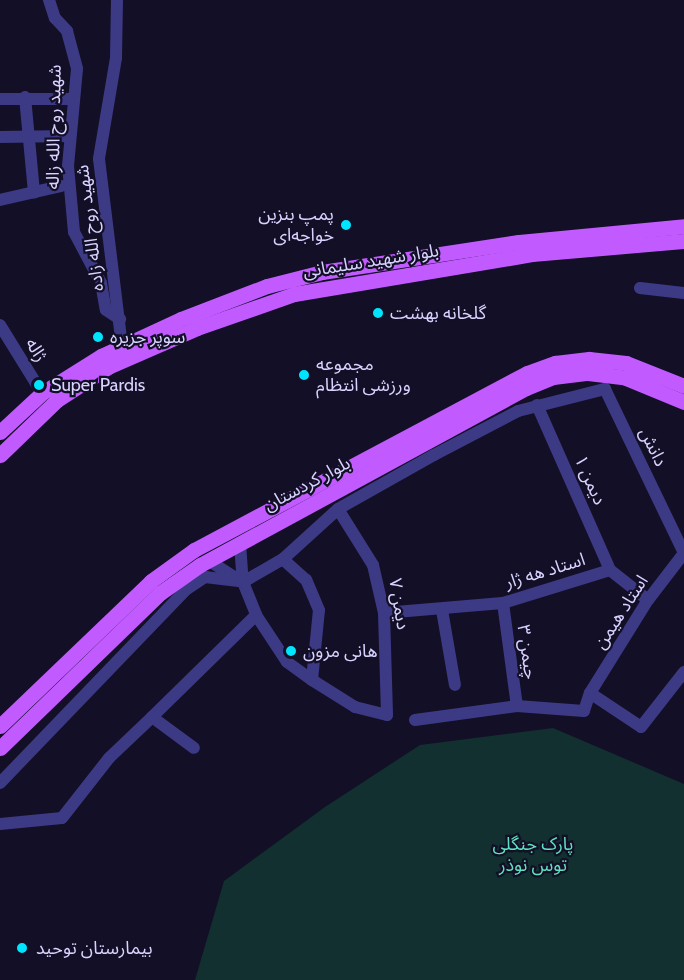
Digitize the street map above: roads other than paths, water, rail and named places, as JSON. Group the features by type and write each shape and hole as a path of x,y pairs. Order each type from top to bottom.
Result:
{"main road":[{"name":"بلوار شهید سلیمانی","path":"0,432 42,393 123,345 267,286 322,272 466,257 684,226"},
{"name":"بلوار شهید سلیمانی","path":"0,455 57,400 108,367 197,328 328,285 466,257 532,254 684,240"},
{"name":"بلوار کردستان","path":"0,726 151,581 194,550 526,373 555,363 617,362 651,370 684,386"},
{"name":"بلوار کردستان","path":"0,747 160,593 208,560 526,388 553,377 588,373 626,378 684,402"}],"street":[{"name":"شهید روح الله زاله","path":"49,0 55,18 67,31 77,69 68,166 74,232 101,283 106,310 120,319"},
{"name":"شهید روح الله زاده","path":"117,0 116,58 99,159 123,345"},
{"path":"25,97 28,136 28,195"},
{"path":"0,99 25,97 74,99"},
{"path":"0,137 70,135"},
{"path":"0,201 61,186"},
{"path":"640,288 684,293"},
{"name":"ژاله","path":"0,325 42,393"},
{"name":"دانش","path":"537,405 605,389 684,553"},
{"path":"0,783 188,589 205,577 243,582 284,559 338,509 518,411 537,405"},
{"name":"دیمن ۱","path":"537,405 610,570"},
{"name":"دیمن ۷","path":"312,680 355,707 387,715 384,612 373,565 338,509"},
{"path":"240,543 243,582 255,615 287,662 312,680"},
{"name":"استاد هیمن","path":"517,706 584,711 590,693 648,600 680,566 684,553"},
{"path":"284,559 306,580 319,610 312,680"},
{"path":"208,560 243,582"},
{"name":"استاد هه ژار","path":"384,612 442,610 503,603 610,570 648,600"},
{"name":"چیمن ۳","path":"503,603 517,706"},
{"path":"442,610 455,685"},
{"path":"0,824 62,818 110,758 255,615"},
{"path":"590,693 641,727 684,672"},
{"path":"415,720 517,706"},
{"path":"152,717 194,748"}],"place":[{"name":"پمپ بنزین خواجه‌ای","path":"346,225"},
{"name":"گلخانه بهشت","path":"378,313"},
{"name":"سوپر جزیره","path":"98,337"},
{"name":"مجموعه ورزشی انتظام","path":"304,375"},
{"name":"Super Pardis","path":"39,385"},
{"name":"هانی مزون","path":"291,651"},
{"name":"بیمارستان توحید","path":"22,948"}],"park label":[{"name":"پارک جنگلی توس نوذر","path":"533,855"}]}
